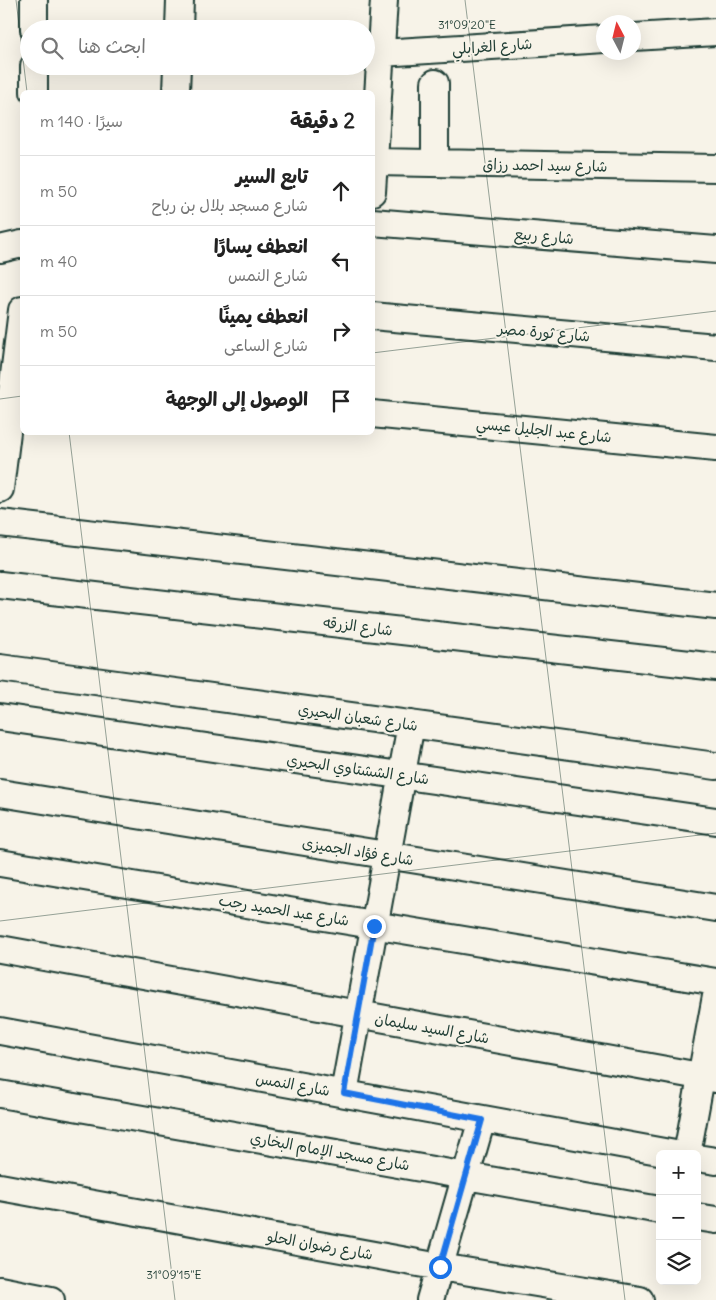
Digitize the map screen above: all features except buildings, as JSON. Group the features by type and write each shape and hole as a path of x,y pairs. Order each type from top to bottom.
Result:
{"street":[{"path":"34,0 34,20"},
{"path":"179,20 180,0"},
{"path":"375,146 384,0"},
{"path":"641,37 716,32"},
{"name":"شارع الغرابلي","path":"381,53 596,40"},
{"path":"34,75 34,90"},
{"path":"176,90 177,75"},
{"path":"435,84 435,163"},
{"name":"شارع سيد احمد رزاق","path":"375,162 716,168"},
{"name":"شارع ربيع","path":"375,222 716,250"},
{"path":"0,249 20,244"},
{"path":"0,489 11,410 17,316"},
{"name":"شارع ثورة مصر","path":"375,316 716,347"},
{"name":"شارع عبد الجليل عيسي","path":"375,414 716,448"},
{"path":"0,524 716,606"},
{"name":"شارع الزرقه","path":"0,585 716,667"},
{"name":"شارع شعبان البحيري","path":"0,668 716,766"},
{"name":"شارع الششتاوي البحيري","path":"0,717 716,821"},
{"path":"344,1093 411,724"},
{"name":"شارع فؤاد الجميزى","path":"0,793 716,908"},
{"name":"شارع عبد الحميد رجب","path":"0,864 716,982"},
{"name":"شارع السيد سليمان","path":"0,949 709,1078"},
{"path":"688,1150 709,1078 716,996"},
{"name":"شارع النمس","path":"0,1033 344,1093 656,1151"},
{"name":"شارع مسجد الإمام البخاري","path":"0,1094 656,1209"},
{"path":"430,1300 482,1120"},
{"path":"701,1159 716,1161"},
{"name":"شارع رضوان الحلو","path":"0,1187 440,1267 640,1300"},
{"path":"701,1217 716,1220"},
{"path":"0,1290 51,1300"}],"route":[{"path":"374,926 344,1093 482,1120 440,1267"}]}
